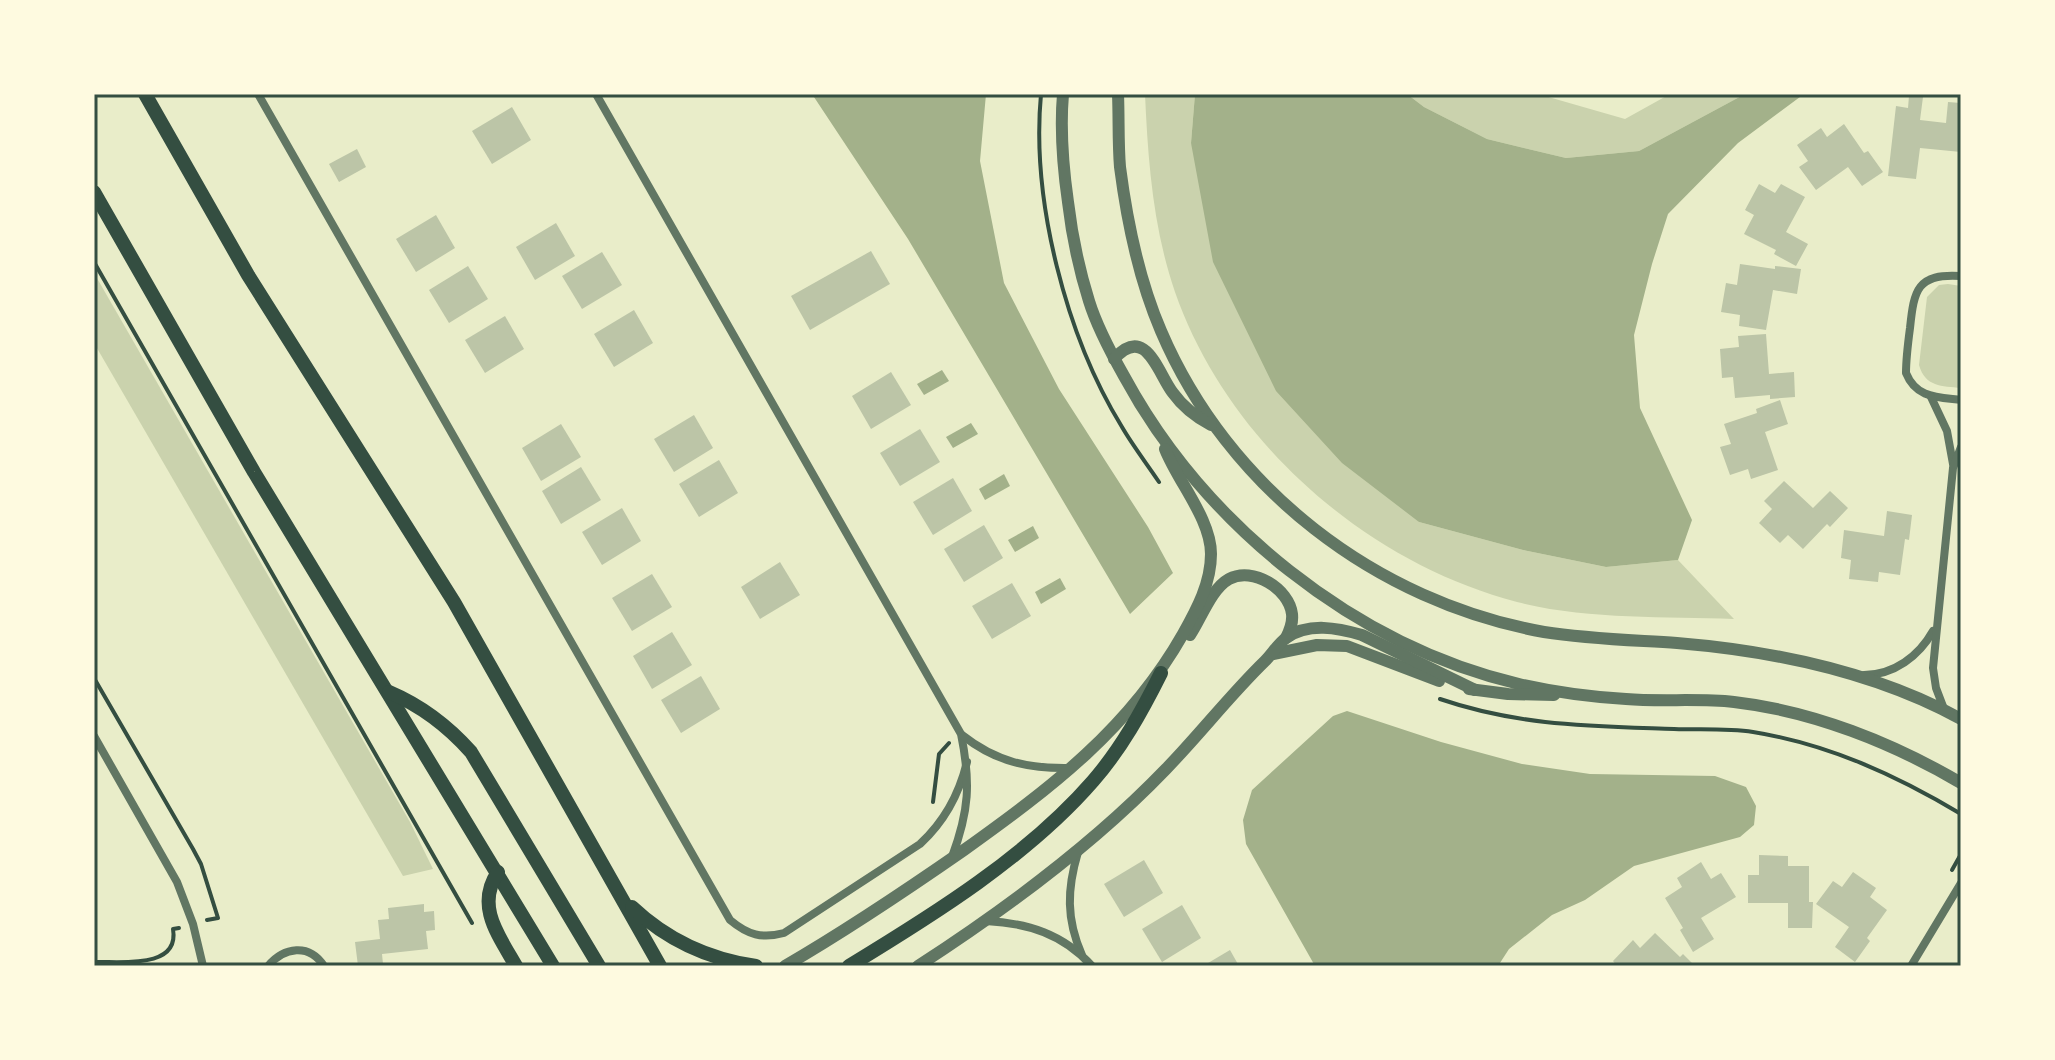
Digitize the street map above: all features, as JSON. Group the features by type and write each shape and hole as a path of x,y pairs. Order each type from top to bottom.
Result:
{"main road":[{"path":"145,94 248,275 454,602 660,966"},
{"path":"94,192 254,472 553,966"},
{"path":"849,966 975,884 1063,812 1093,781 1119,747 1161,673"},
{"path":"388,692 426,710 450,729 471,752 599,966"},
{"path":"498,872 488,890 488,911 516,966"},
{"path":"622,898 648,922 676,941 708,955 756,966"}],"street":[{"path":"258,94 730,920 742,930 755,935 770,937 784,933 920,844 951,806 967,762"},
{"path":"596,94 961,734 967,762 967,809 964,826 951,858"},
{"path":"1063,94 1063,169 1072,237 1090,304 1114,359 1142,410 1160,435 1218,507 1263,550 1325,597 1392,636 1464,667 1518,683 1573,694 1736,703 1786,711 1870,739 1961,783"},
{"path":"1118,94 1120,165 1142,275 1160,329 1184,379 1214,427 1254,475 1300,518 1338,546 1405,586 1473,614 1543,631 1737,650 1885,684 1961,719"},
{"path":"1961,276 1941,274 1919,287 1913,298 1906,373 1920,393 1961,400"},
{"path":"1114,359 1129,348 1138,347 1147,351 1154,358 1172,393 1198,418 1214,427"},
{"path":"1931,397 1947,431 1953,468"},
{"path":"1160,435 1174,472 1207,531 1211,554 1201,601 1161,673"},
{"path":"1945,710 1936,688 1933,668 1935,627 1953,468 1961,447"},
{"path":"785,966 903,894 1017,812 1071,768 1129,712 1161,673 1189,638 1221,585 1232,577 1259,578 1281,592 1292,615 1292,627 1286,638 1165,770 1080,848 985,921 918,966"},
{"path":"1286,638 1306,630 1325,627 1343,629 1362,635 1475,690"},
{"path":"1855,676 1875,675 1894,669 1926,644 1935,627"},
{"path":"1272,654 1317,645 1347,646 1425,677 1475,690 1540,696 1573,694"},
{"path":"961,734 1001,760 1024,766 1071,768"},
{"path":"94,736 166,860 193,924 203,966"},
{"path":"1080,848 1069,894 1069,915 1083,956"},
{"path":"1911,966 1961,883"},
{"path":"985,921 1017,923 1041,929 1083,956 1092,966"},
{"path":"268,966 282,953 300,949 316,956 324,966"}],"path":[{"path":"1041,94 1039,119 1046,215 1063,291 1091,365 1121,426 1166,492"},
{"path":"94,262 472,924"},
{"path":"94,678 201,864 218,918 173,929 172,946 156,959 94,962"},
{"path":"1432,697 1479,713 1555,725 1751,732 1796,742 1869,766 1961,814"}],"shaded area":[{"path":"812,94 986,94 980,161 1004,283 1059,389 1148,527 1173,573 1130,614 908,239"},
{"path":"1145,94 1195,94 1191,143 1419,522 1523,550 1606,567 1678,560 1734,619 1570,612 1517,602 1461,583 1407,558 1356,526 1308,488 1266,445 1229,398 1198,346 1175,292 1161,243 1153,194"},
{"path":"1195,94 1407,94 1424,107 1487,139 1566,158 1639,151 1745,94 1804,94 1738,143 1668,214 1652,264 1634,335 1640,408 1692,520 1678,560 1606,567 1523,550 1419,522 1342,463 1276,391 1213,262 1191,143"},
{"path":"1407,94 1538,94 1625,119 1670,94 1745,94 1639,151 1566,158 1487,139 1424,107"},
{"path":"94,273 410,822 433,869 403,876 94,343"},
{"path":"1939,285 1961,286 1961,388 1941,386 1930,381 1925,378 1919,365 1927,297"},
{"path":"942,370 949,381 924,395 917,384"},
{"path":"971,423 978,434 953,448 946,437"},
{"path":"1004,474 1010,486 985,500 979,489"},
{"path":"1033,526 1039,538 1015,552 1008,540"},
{"path":"1060,578 1066,589 1041,604 1035,592"},
{"path":"1347,711 1441,742 1522,764 1590,774 1715,776 1746,787 1756,806 1754,825 1740,837 1634,866 1585,900 1552,915 1509,949 1498,966 1315,966 1246,844 1243,820 1252,790 1333,716"}],"building":[{"path":"1909,96 1923,97 1920,120 1946,123 1948,102 1961,103 1961,152 1920,148 1916,179 1888,176 1896,106 1908,108"},
{"path":"512,107 531,140 492,164 472,131"},
{"path":"1844,124 1864,153 1868,151 1883,172 1862,186 1848,167 1816,190 1799,167 1808,161 1797,145 1821,128 1827,137"},
{"path":"357,149 366,167 339,182 329,164"},
{"path":"1759,184 1775,193 1781,184 1805,197 1786,232 1808,244 1796,266 1774,254 1776,250 1744,234 1754,215 1745,210"},
{"path":"436,215 455,248 416,272 396,239"},
{"path":"556,223 575,256 535,280 516,247"},
{"path":"871,251 890,284 810,330 791,296"},
{"path":"602,252 622,285 582,309 562,276"},
{"path":"1740,264 1801,269 1797,294 1773,290 1766,330 1739,326 1740,315 1721,312 1726,283 1737,285"},
{"path":"468,266 488,299 449,323 429,290"},
{"path":"634,310 653,343 614,367 594,334"},
{"path":"505,316 524,349 485,373 465,340"},
{"path":"1766,334 1769,374 1794,372 1795,397 1770,399 1770,395 1735,398 1733,377 1722,378 1720,349 1739,347 1738,336"},
{"path":"891,372 911,405 871,429 852,396"},
{"path":"1780,400 1788,424 1765,432 1778,470 1751,479 1748,469 1730,475 1720,447 1731,444 1724,424 1757,413 1756,409"},
{"path":"694,415 713,448 674,472 654,439"},
{"path":"561,424 581,457 541,481 522,448"},
{"path":"920,429 940,462 900,486 880,453"},
{"path":"719,460 738,493 699,517 679,484"},
{"path":"581,467 601,500 561,524 542,491"},
{"path":"953,478 972,511 933,535 913,502"},
{"path":"1784,481 1813,508 1830,491 1848,508 1803,549 1788,535 1780,543 1759,523 1772,509 1764,501"},
{"path":"622,508 641,541 602,565 582,532"},
{"path":"1887,511 1912,515 1900,575 1879,572 1878,582 1849,579 1851,560 1841,558 1844,530 1884,536"},
{"path":"984,525 1003,558 964,582 944,549"},
{"path":"780,562 800,595 760,619 741,587"},
{"path":"652,574 672,607 632,631 612,598"},
{"path":"1012,583 1031,616 992,639 972,606"},
{"path":"672,632 692,665 652,689 633,656"},
{"path":"701,676 720,709 681,733 661,700"},
{"path":"1759,855 1788,856 1788,866 1809,866 1812,928 1788,928 1788,903 1748,903 1748,875 1759,875"},
{"path":"1144,860 1163,893 1124,917 1104,884"},
{"path":"1701,862 1711,879 1721,873 1736,897 1701,918 1714,939 1693,952 1665,898 1682,887 1677,878"},
{"path":"1853,872 1876,888 1870,897 1887,910 1855,962 1835,947 1849,927 1816,904 1833,881 1842,887"},
{"path":"424,904 424,912 434,911 435,930 426,931 428,949 382,954 383,964 358,966 355,942 380,939 378,920 389,919 388,908"},
{"path":"1182,905 1201,938 1162,962 1142,929"},
{"path":"1655,933 1680,957 1683,954 1695,966 1617,966 1613,961 1633,940 1640,948"},
{"path":"1230,950 1239,966 1203,966"}]}
